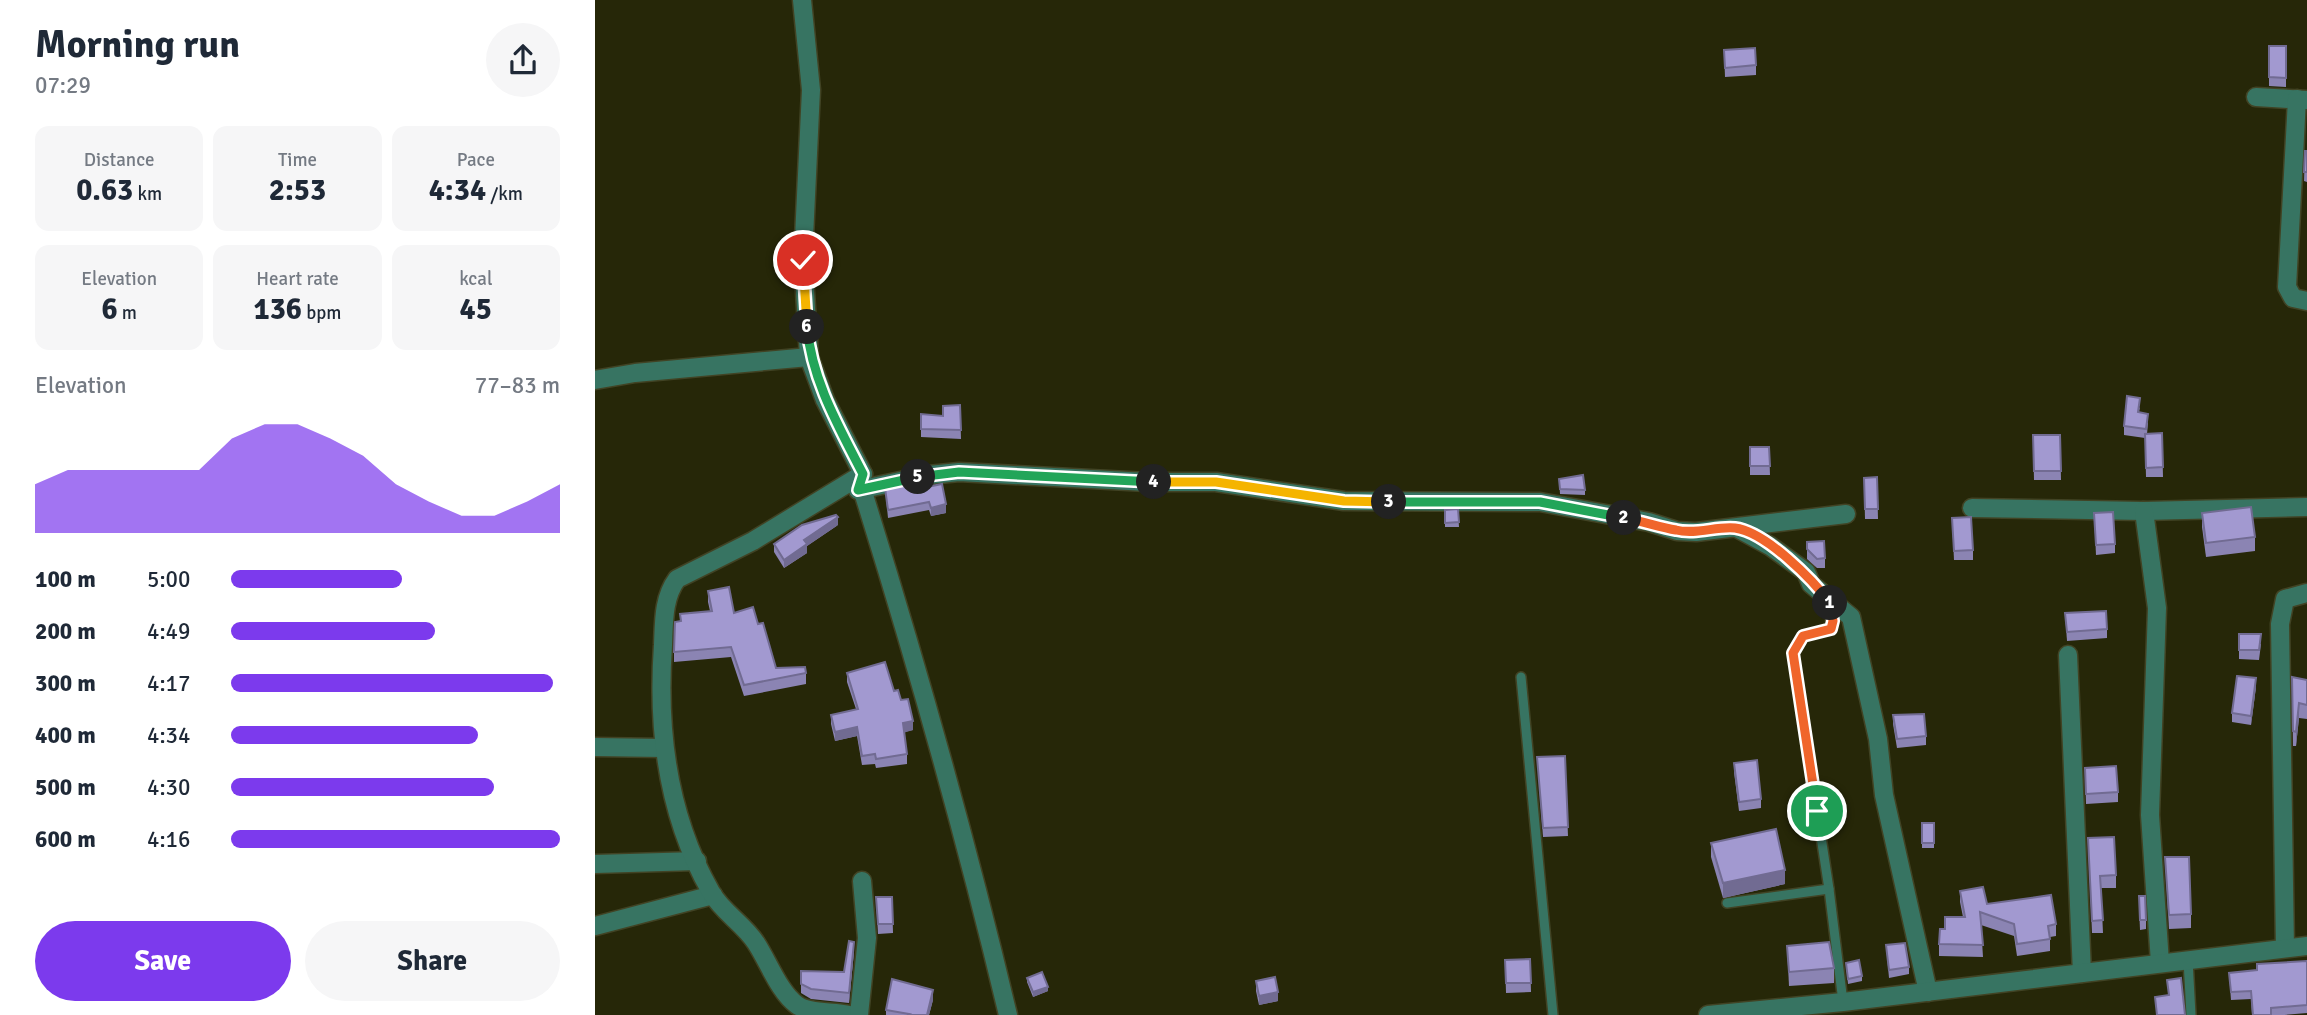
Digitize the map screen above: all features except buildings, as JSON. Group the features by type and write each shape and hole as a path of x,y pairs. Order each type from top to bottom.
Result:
{"street":[{"path":"802,0 811,90 803,260 809,358 861,482 917,666 964,832 1008,1015"},
{"path":"2256,97 2302,99 2287,287 2293,298 2307,301"},
{"path":"595,380 635,373 809,358"},
{"path":"849,1015 808,1009 794,1003 755,941 713,895 680,819 664,748 660,678 665,607 673,585 684,574 753,541 861,482 959,472 1147,482 1216,482 1344,501 1540,502 1649,522 1677,531 1737,528 1846,514"},
{"path":"1972,508 2144,511 2307,507"},
{"path":"2144,511 2157,608 2150,815 2160,963"},
{"path":"1737,528 1770,545 1806,572 1811,584 1851,617 1857,633 1878,739 1884,795 1927,992"},
{"path":"2285,948 2280,624 2285,599 2307,593"},
{"path":"2068,655 2075,870 2083,973"},
{"path":"595,747 664,748"},
{"path":"595,864 697,861"},
{"path":"859,1015 867,938 862,881"},
{"path":"595,926 713,895"},
{"path":"1707,1015 1843,1002 2307,946"}],"lane":[{"path":"1830,601 1833,621 1831,629 1803,636 1793,653 1829,888 1843,1002"},
{"path":"1521,677 1553,1015"},
{"path":"1727,904 1829,888"},
{"path":"2188,960 2191,1015"}],"route":[{"path":"803,260 809,358 825,400 863,474 858,490 945,472 1147,482 1216,482 1344,501 1540,502 1649,522 1677,531 1737,528 1770,545 1806,572 1811,584 1830,601 1833,614 1831,629 1812,636 1803,636 1797,642 1793,653 1817,811"}]}
